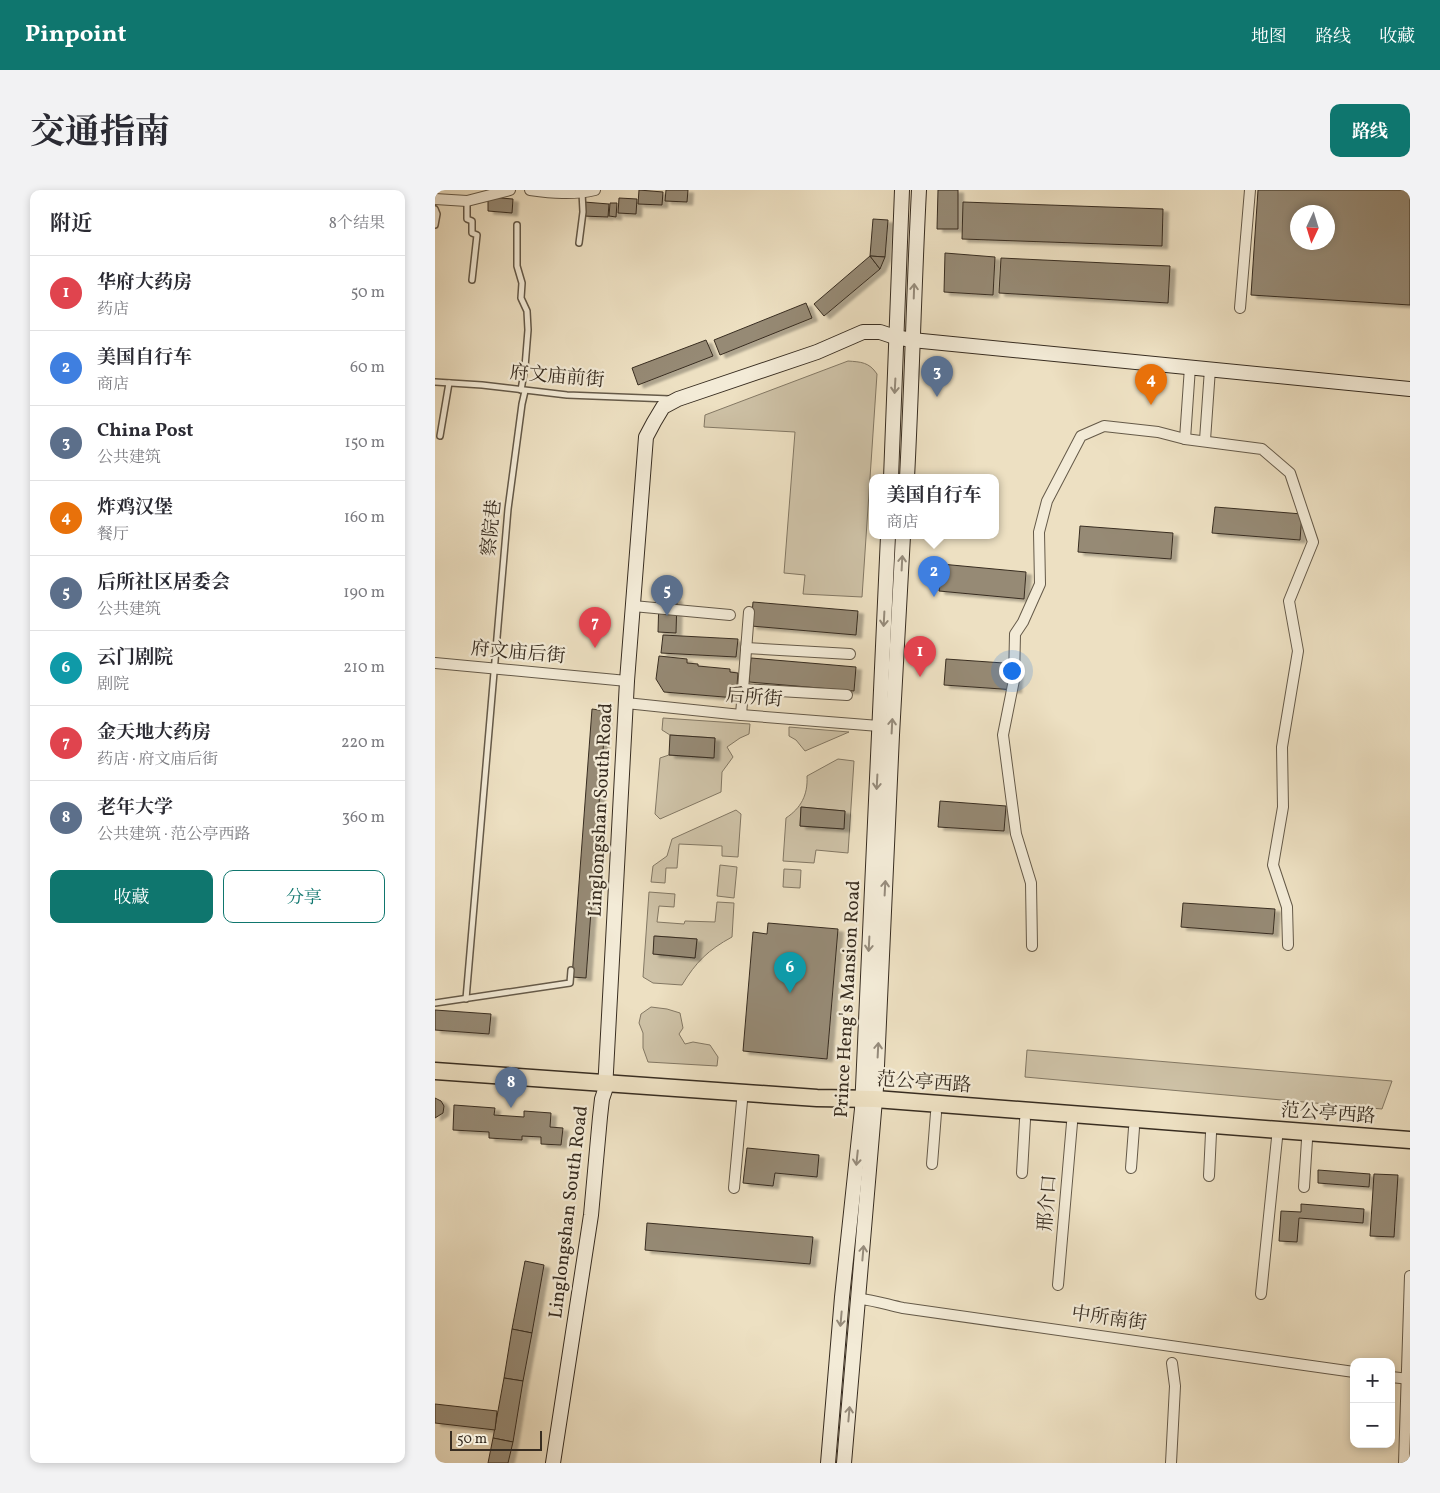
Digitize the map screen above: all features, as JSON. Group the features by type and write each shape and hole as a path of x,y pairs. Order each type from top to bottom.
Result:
{"main road":[{"path":"891,474 902,190"},
{"path":"907,474 919,190"},
{"name":"Linglongshan South Road","path":"553,1463 591,1215 600,1117 605,1087 627,680 647,437 663,407 677,399 817,352 863,332 880,332 912,340 1410,389"},
{"name":"Prince Heng's Mansion Road","path":"828,1463 843,1297 869,1104 879,726 888,539"},
{"name":"Prince Heng's Mansion Road","path":"844,1463 859,1299 903,539"},
{"name":"范公亭西路","path":"435,1071 821,1108 869,1104 1410,1140"},
{"name":"范公亭西路","path":"435,1080 817,1098 936,1113 1410,1147"}],"street":[{"path":"435,204 467,201 510,190"},
{"path":"530,190 568,194 595,190"},
{"path":"1240,308 1249,190"},
{"path":"1185,439 1190,367"},
{"path":"1205,440 1210,369"},
{"path":"1032,946 1031,883 1016,834 1003,736 1013,680 1015,634 1023,622 1040,584 1039,532 1047,501 1081,436 1104,426 1158,432 1185,439 1205,440 1262,449 1290,473 1313,542 1289,601 1298,651 1282,747 1283,807 1273,865 1287,907 1288,945"},
{"path":"633,606 730,615"},
{"path":"741,715 749,612"},
{"path":"746,648 850,654"},
{"name":"府文庙后街","path":"435,663 627,680"},
{"path":"743,689 847,696"},
{"name":"后所街","path":"626,703 741,715 879,726"},
{"path":"734,1188 742,1101"},
{"path":"933,1164 936,1113"},
{"path":"1022,1173 1025,1120"},
{"name":"邢介口","path":"1058,1285 1072,1123"},
{"path":"1131,1168 1134,1128"},
{"path":"1209,1176 1211,1133"},
{"path":"1261,1294 1277,1138"},
{"path":"1304,1186 1307,1140"},
{"path":"1404,1463 1410,1276"},
{"name":"中所南街","path":"859,1299 875,1300 903,1308 1350,1371"},
{"path":"1171,1463 1175,1386 1172,1362"},
{"path":"1395,1377 1408,1379"}],"lane":[{"path":"579,243 583,212 582,192"},
{"path":"467,201 467,219 472,220 471,233 477,236 472,280"},
{"path":"435,204 437,214 435,225"},
{"name":"察院巷","path":"466,999 493,669 508,509 522,404 525,366 527,311 521,298 521,282 517,266 517,225"},
{"name":"府文庙前街","path":"435,382 523,391 646,399 677,399"},
{"path":"440,436 449,383"},
{"path":"435,1003 570,983 571,970"}],"shaded area":[{"path":"848,361 861,362 874,370 877,374 862,597 803,594 805,575 784,573 795,432 704,427 705,415"},
{"path":"663,718 750,724 749,734 727,747 733,757 722,772 721,792 660,819 655,814 660,758 669,755 713,758 715,738 670,735 662,730"},
{"path":"789,727 849,732 805,751 796,740 789,736"},
{"path":"838,759 854,761 848,853 816,850 814,863 783,861 786,818 796,810 803,800 807,776","holes":["801,807 845,811 843,829 800,826"]},
{"path":"736,810 741,814 738,857 722,856 722,846 679,844 677,868 666,868 665,883 651,882 653,866 667,856 672,839"},
{"path":"720,865 737,867 734,898 717,896"},
{"path":"784,869 801,870 800,888 783,887"},
{"path":"649,892 675,894 674,907 659,906 657,922 684,924 685,921 715,922 717,902 734,903 732,937 703,957 682,985 653,983 643,977","holes":["655,936 697,939 695,958 653,954"]},
{"path":"651,1007 680,1013 683,1028 679,1034 685,1044 693,1042 710,1045 718,1057 717,1066 648,1062 643,1048 643,1033 639,1023 641,1014"},
{"path":"1027,1050 1392,1081 1382,1109 1025,1077"}],"building":[{"path":"639,190 663,192 662,205 638,204"},
{"path":"666,190 688,190 687,202 665,201"},
{"path":"938,190 958,190 958,229 937,229"},
{"path":"1258,190 1410,190 1410,305 1251,295"},
{"path":"488,197 513,199 512,213 488,211"},
{"path":"619,198 637,199 636,214 618,213"},
{"path":"584,202 609,204 608,217 583,216"},
{"path":"963,202 1163,209 1162,246 962,239"},
{"path":"610,203 617,203 616,217 609,216"},
{"path":"873,219 888,220 885,257 870,256"},
{"path":"945,253 995,257 993,295 944,292"},
{"path":"870,256 880,269 824,316 814,304"},
{"path":"870,256 885,257 880,269"},
{"path":"1001,258 1170,266 1168,303 999,293"},
{"path":"806,303 812,318 720,355 714,340"},
{"path":"706,340 713,356 638,385 632,368"},
{"path":"1215,507 1302,514 1300,540 1212,533"},
{"path":"1080,526 1173,533 1171,559 1078,552"},
{"path":"941,564 1026,572 1024,599 939,591"},
{"path":"659,598 677,599 676,633 658,632"},
{"path":"753,602 858,611 856,635 751,626"},
{"path":"663,635 738,639 736,657 661,653"},
{"path":"659,656 687,659 687,663 730,669 730,672 738,673 736,698 664,692 656,679"},
{"path":"751,658 856,667 854,691 749,682"},
{"path":"946,659 1018,664 1016,690 944,685"},
{"path":"592,709 606,711 586,978 572,977"},
{"path":"670,735 715,738 714,758 669,755"},
{"path":"940,801 1006,806 1004,831 938,827"},
{"path":"801,807 845,811 844,829 800,826"},
{"path":"1183,903 1275,909 1273,934 1181,927"},
{"path":"768,923 838,929 827,1059 743,1051 753,932 767,934"},
{"path":"654,936 697,939 695,958 653,954"},
{"path":"435,1010 491,1014 489,1034 435,1030"},
{"path":"435,1098 441,1101 444,1106 443,1113 435,1118"},
{"path":"454,1105 495,1108 494,1115 524,1117 524,1111 551,1113 550,1127 563,1128 561,1145 541,1144 541,1137 522,1136 522,1140 489,1138 489,1132 453,1130"},
{"path":"747,1148 819,1155 817,1177 775,1173 773,1186 743,1183"},
{"path":"1318,1170 1370,1174 1369,1187 1318,1183"},
{"path":"1374,1174 1398,1175 1394,1237 1370,1236"},
{"path":"1301,1204 1364,1209 1363,1223 1299,1218 1297,1242 1279,1241 1281,1211 1301,1212"},
{"path":"647,1223 813,1237 810,1264 645,1250"},
{"path":"525,1261 544,1265 532,1333 512,1329"},
{"path":"512,1329 532,1333 523,1381 504,1378"},
{"path":"504,1378 523,1381 513,1442 493,1438"},
{"path":"435,1404 497,1411 495,1430 435,1423"},
{"path":"493,1438 513,1442 508,1463 488,1463"}],"place":[{"name":"China Post","path":"937,397"},
{"name":"炸鸡汉堡","path":"1151,405"},
{"name":"美国自行车","path":"934,597"},
{"name":"后所社区居委会","path":"667,616"},
{"name":"金天地大药房","path":"595,648"},
{"name":"华府大药房","path":"920,677"},
{"name":"云门剧院","path":"790,993"},
{"name":"老年大学","path":"511,1108"}]}
